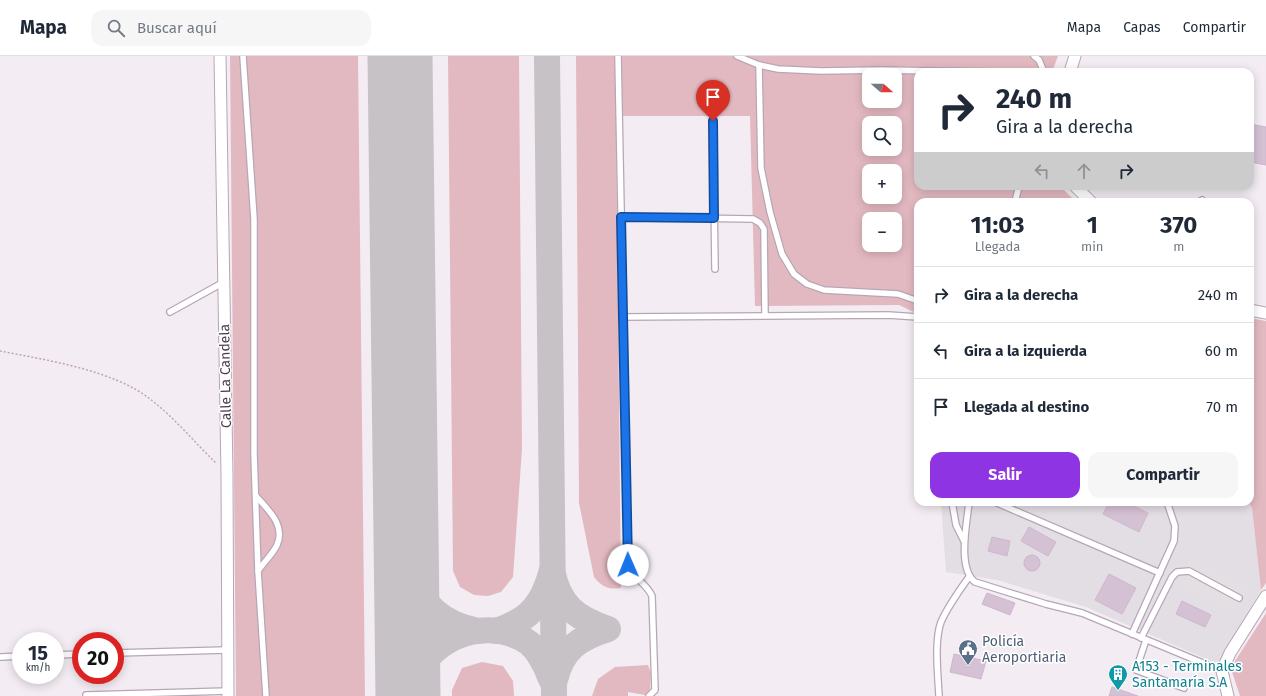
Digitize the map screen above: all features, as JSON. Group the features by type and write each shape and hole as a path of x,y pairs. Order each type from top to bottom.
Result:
{"street":[{"name":"Calle La Candela","path":"220,56 227,475 228,694"},
{"path":"1071,68 1075,56"},
{"path":"1079,190 1087,198"},
{"path":"1254,311 1266,313"},
{"path":"1228,696 1222,671 1230,653 1266,596"}],"lane":[{"path":"243,56 254,219 254,454 258,571 266,696"},
{"path":"618,56 628,565 636,578 650,590 652,596 655,690 649,696"},
{"path":"737,56 759,65 778,69 821,71 914,71"},
{"path":"1034,56 1039,60 1042,68"},
{"path":"759,65 761,168 770,212 782,254 794,274 807,284 824,290 898,294 914,300"},
{"path":"713,121 715,269"},
{"path":"621,217 753,219 760,223 764,229 766,315"},
{"path":"170,312 224,282"},
{"path":"623,317 766,315 888,315 914,317"},
{"path":"256,496 278,523 279,534 276,546 258,571"},
{"path":"953,506 956,525 965,543"},
{"path":"969,506 965,543 965,565 969,577 975,582 1046,604 1082,613 1222,671"},
{"path":"1004,506 1160,574"},
{"path":"1132,634 1174,541 1175,526 1168,506"},
{"path":"1184,688 1136,670 1144,639 1172,576 1177,572 1189,571 1239,598"},
{"path":"939,696 938,637 941,623 947,609 969,577"},
{"path":"124,653 227,650"},
{"path":"1,657 12,656"},
{"path":"86,695 228,694"}],"path":[{"path":"0,351 49,360 108,377 126,385 149,398 174,419 227,475"}],"shaded area":[{"path":"230,56 358,56 365,696 236,696"},
{"path":"448,56 519,56 522,449 513,577 501,592 488,596 474,595 460,587 453,571"},
{"path":"576,56 1058,56 1054,68 914,68 914,190 1064,190 1072,198 914,198 914,312 899,305 755,306 750,116 616,116 621,588 613,589 600,583 594,577 579,503"},
{"path":"1254,319 1266,321 1266,583 1261,590 1251,506 1254,506"},
{"path":"941,506 1251,506 1261,590 1218,664 1086,607 997,580 946,572"},
{"path":"1190,558 1249,588 1233,613 1178,585"},
{"path":"1266,613 1266,696 1240,696 1232,672 1235,661"},
{"path":"482,662 503,666 513,681 514,696 452,696 452,690 462,668"},
{"path":"648,665 651,673 650,690 645,695 628,692 628,696 592,696 598,679 615,667"}],"building":[{"path":"1254,125 1266,127 1266,165 1254,163"},
{"path":"1107,506 1134,506 1148,513 1139,532 1103,514"},
{"path":"1029,527 1056,542 1048,556 1021,541"},
{"path":"992,537 1010,541 1007,556 988,551"},
{"path":"1029,555 1035,555 1040,560 1038,569 1035,571 1029,571 1024,566 1024,560"},
{"path":"1109,574 1136,588 1122,614 1095,600"},
{"path":"987,593 1015,603 1010,615 982,604"},
{"path":"1182,601 1211,615 1205,627 1176,614"},
{"name":"Policía Aeroportiaria","path":"954,654 986,661 981,679 950,672"},
{"name":"A153 - Terminales Santamaría S.A","path":"1112,687 1138,696 1109,696"}],"taxiway":[{"path":"547,56 554,696"},
{"path":"496,631 518,622 533,609 544,592 552,570 559,592 570,608 586,620 608,629 588,636 573,646 562,660 555,680"},
{"path":"407,573 428,604 443,618 465,628 478,631"},
{"path":"408,692 426,659 440,646 464,634 477,631 491,630 504,632 517,636 529,643 545,664 551,679"}],"runway":[{"path":"400,56 408,696"}],"place":[{"name":"Policía Aeroportiaria","path":"968,666"},
{"name":"A153 - Terminales Santamaría S.A","path":"1118,691"}],"route":[{"path":"628,565 621,217 714,218 713,121"}]}
